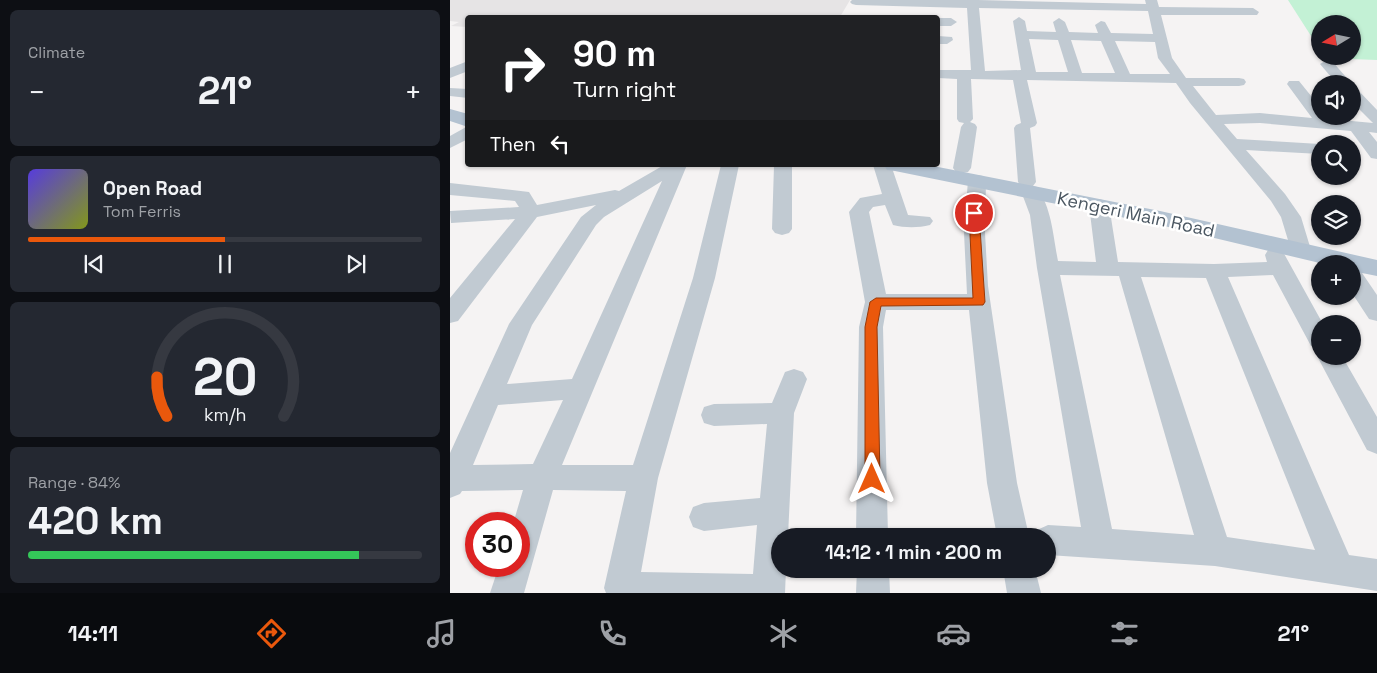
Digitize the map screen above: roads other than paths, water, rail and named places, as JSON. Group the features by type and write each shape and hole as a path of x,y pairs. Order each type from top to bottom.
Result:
{"main road":[{"path":"450,115 465,119"},
{"path":"450,126 465,130"},
{"name":"Kengeri Main Road","path":"940,165 970,174"},
{"name":"Kengeri Main Road","path":"912,167 970,174 1028,186 1300,245 1328,255"},
{"name":"Kengeri Main Road","path":"1028,186 1099,206 1270,242 1300,245"},
{"name":"Kengeri Main Road","path":"1361,260 1377,258"},
{"name":"Kengeri Main Road","path":"1361,265 1377,268"}],"street":[{"path":"856,2 972,3 1054,7 1153,6 1253,12"},
{"path":"972,3 971,74 967,123 979,302 983,321 1002,483 1011,528"},
{"path":"1153,6 1165,58 1212,120 1278,198 1291,217 1300,245"},
{"path":"1054,7 1076,76"},
{"path":"1098,15 1105,37 1124,77"},
{"path":"1018,20 1022,35 1028,186 1040,215 1048,268 1099,542"},
{"path":"940,22 951,22"},
{"path":"1022,35 1160,38"},
{"path":"1328,65 1337,75"},
{"path":"1179,78 1201,71"},
{"path":"940,74 1179,78 1239,82"},
{"path":"1294,84 1311,105"},
{"path":"450,92 465,94"},
{"path":"1286,100 1307,100"},
{"path":"1361,101 1377,118"},
{"path":"1212,120 1260,118 1311,123"},
{"path":"1336,125 1377,128"},
{"path":"1357,127 1376,153"},
{"path":"450,143 465,133"},
{"path":"1232,144 1311,148"},
{"path":"1361,152 1376,153"},
{"path":"644,478 542,477 452,480 521,324 588,221 596,213 674,167"},
{"path":"530,517 542,477 659,212 676,167"},
{"path":"730,167 704,278 644,478 621,588 768,592 781,413 794,379"},
{"path":"782,229 783,167"},
{"path":"883,167 900,221 923,221"},
{"path":"450,189 522,196 531,212"},
{"path":"450,217 531,212 594,201 636,190"},
{"path":"872,528 871,327 876,302 867,256 866,238 859,212 867,202 893,198"},
{"path":"1099,206 1118,269 1215,551"},
{"path":"450,316 460,300 531,212"},
{"path":"1270,242 1280,268 1311,324"},
{"path":"1048,268 1214,271 1280,268"},
{"path":"1214,271 1339,570"},
{"path":"1361,286 1377,313"},
{"path":"876,302 979,302"},
{"path":"1334,365 1377,442"},
{"path":"490,396 580,388"},
{"path":"714,415 781,413"},
{"path":"704,517 774,510"},
{"path":"1056,540 1215,551 1377,575"},
{"path":"507,593 512,577"},
{"path":"873,578 873,593"},
{"path":"1021,578 1024,593"}]}
